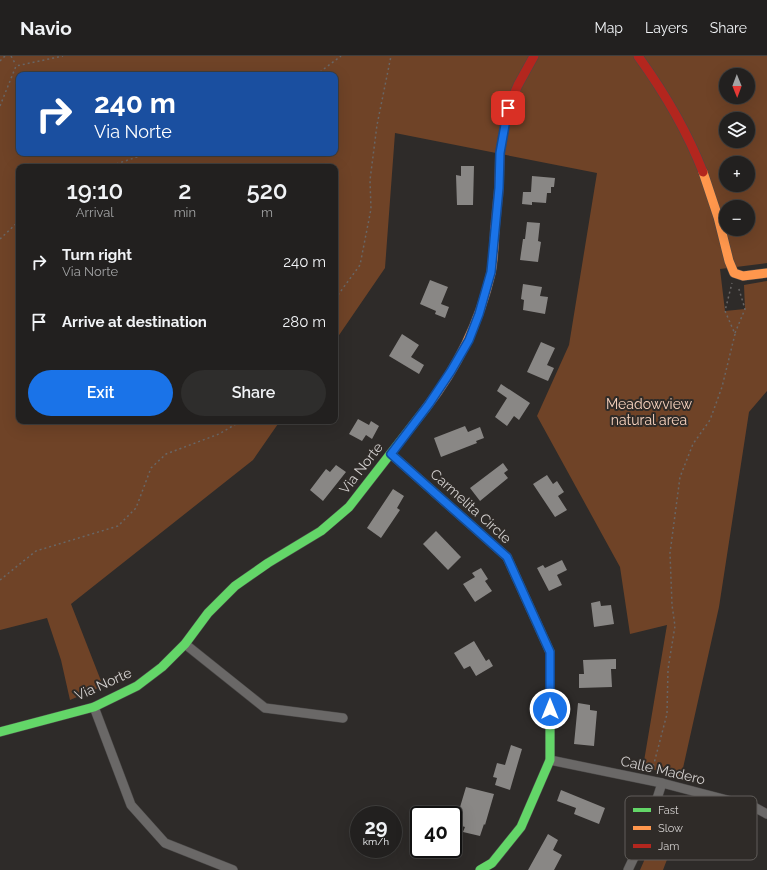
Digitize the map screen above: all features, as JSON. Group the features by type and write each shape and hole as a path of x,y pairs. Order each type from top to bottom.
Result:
{"street":[{"name":"Via Norte","path":"0,732 94,706 137,686 162,667 186,644 208,613 235,586 268,563 322,531 349,507 391,454 429,404 451,371 469,340 479,314 491,272 499,188 500,153 508,108 518,85 534,56"},
{"path":"638,56 656,80 677,115 697,155 724,239 728,264 734,273 743,276 767,273"},
{"name":"Carmelita Circle","path":"391,454 507,557 550,652 550,760 521,827 492,863 480,870"},
{"path":"186,644 264,708 343,718"},
{"path":"94,706 131,805 165,843 233,870"},
{"name":"Calle Madero","path":"550,760 650,780 712,796"},
{"path":"658,796 662,783"},
{"name":"Calle Madero","path":"757,809 767,814"},
{"path":"628,870 633,860"}],"path":[{"path":"0,61 5,56"},
{"path":"0,106 16,66 11,56"},
{"path":"16,66 63,56"},
{"path":"320,72 341,56"},
{"path":"338,295 360,266 371,209 370,180 377,125 391,56"},
{"path":"116,164 140,156"},
{"path":"0,239 16,224"},
{"path":"734,273 725,312 735,334"},
{"path":"650,780 667,714 668,670 675,626 672,605 670,553 680,477 693,444 710,420 722,387 735,334 746,309 734,273"},
{"path":"0,580 36,551 118,526 136,508 151,468 166,454 219,434 236,424"}],"green space":[{"name":"Meadowview natural area","path":"0,56 767,56 767,263 720,269 725,311 745,309 744,285 767,281 767,391 749,412 719,607 681,777 643,767 667,625 630,634 620,567 537,416 569,345 597,173 395,133 385,268 338,337 338,164 16,164 16,424 278,424 253,460 71,604 103,686 70,700 61,660 47,618 0,630"},
{"path":"644,860 667,860 663,870 640,870"}],"building":[{"path":"461,166 474,166 473,205 457,205 456,175 461,176"},
{"path":"532,176 555,178 554,187 551,187 551,193 547,193 546,203 532,202 532,205 522,204 523,192 531,192"},
{"path":"527,222 540,223 538,241 541,242 538,262 520,260"},
{"path":"430,280 448,287 441,304 449,307 445,318 435,314 436,311 420,304"},
{"path":"523,284 542,287 540,296 548,297 545,314 523,310 524,300 521,299"},
{"path":"402,334 419,345 411,357 424,365 419,374 389,356"},
{"path":"541,342 555,348 547,365 554,368 548,381 527,372"},
{"path":"501,384 530,403 519,420 514,416 507,426 495,417 507,398 497,391"},
{"path":"358,419 369,425 371,421 379,426 372,439 366,435 362,441 349,434"},
{"path":"465,426 468,432 480,427 484,438 476,441 477,443 441,457 434,438"},
{"path":"503,463 508,470 504,473 508,478 480,501 470,488"},
{"path":"336,465 346,472 323,501 310,490 326,469 330,472"},
{"path":"547,475 553,484 557,481 564,492 558,496 567,510 555,517 533,484"},
{"path":"393,489 404,496 397,508 400,510 381,538 367,528"},
{"path":"436,531 461,557 448,570 423,544"},
{"path":"562,560 567,570 557,575 562,585 549,591 537,568 543,565 545,568"},
{"path":"481,568 488,579 485,581 492,591 475,602 463,584 475,577 472,573"},
{"path":"600,601 601,606 611,605 614,624 594,627 591,603"},
{"path":"474,641 486,661 489,659 493,666 476,676 470,666 464,669 454,653"},
{"path":"616,659 616,669 611,669 612,687 579,688 579,674 584,674 583,660"},
{"path":"578,703 590,705 590,710 597,711 594,746 574,744"},
{"path":"511,745 522,749 510,790 495,785 497,778 493,777 497,763 505,765"},
{"path":"466,787 494,794 485,825 484,824 480,836 463,832 465,827 462,826 462,806 460,806"},
{"path":"561,790 605,808 599,824 574,814 576,808 557,801"},
{"path":"548,834 558,840 553,850 562,855 554,870 528,870"}],"traffic: fast":[{"path":"0,732 94,707 137,686 162,667 185,644 208,613 235,586 268,563 321,531 349,507 426,408"},
{"path":"391,454 507,557 550,652 550,760 521,827 492,863 480,870"}],"traffic: slow":[{"path":"703,172 718,217 729,261 734,273 743,276 767,273"},
{"path":"426,408 448,377 466,345 480,310 491,273 495,227"}],"traffic: jam":[{"path":"495,227 499,188 500,153 508,108 518,85 534,56"},
{"path":"638,56 674,112 690,142 703,172"}],"route":[{"path":"508,108 500,153 499,188 491,272 479,314 469,340 451,371 429,404 391,454 507,557 550,652 550,709"}]}
